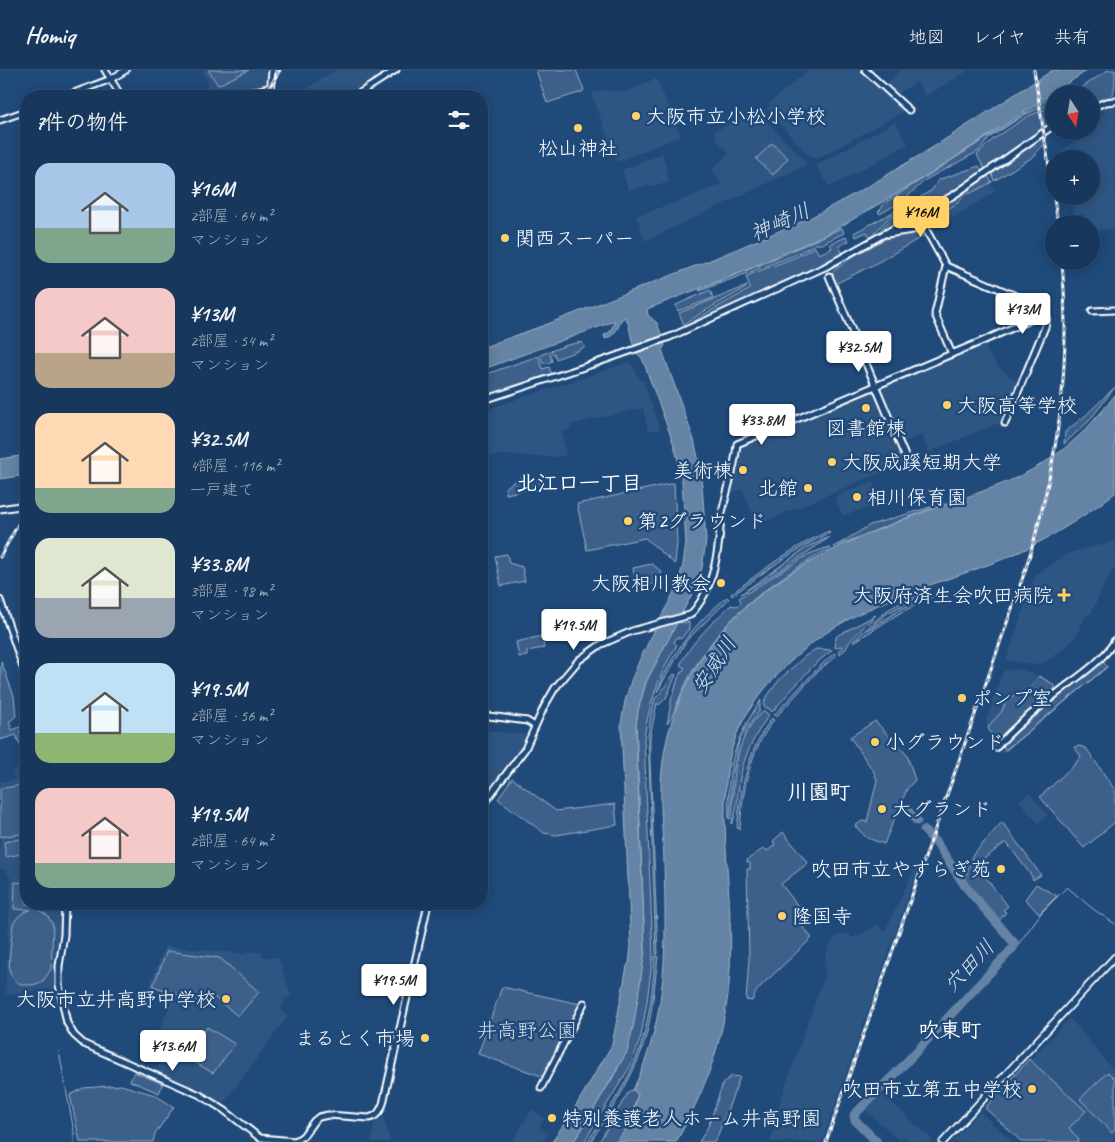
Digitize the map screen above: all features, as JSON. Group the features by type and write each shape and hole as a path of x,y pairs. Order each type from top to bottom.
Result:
{"main road":[{"path":"943,1142 1115,957"}],"street":[{"path":"105,70 117,90"},
{"path":"82,90 111,79 126,70"},
{"path":"271,90 272,70"},
{"path":"364,90 396,70"},
{"path":"864,70 909,110"},
{"path":"259,90 271,87"},
{"path":"1100,104 1115,101"},
{"path":"0,120 20,113"},
{"path":"488,399 664,339 825,267 972,184 1045,131"},
{"path":"884,234 925,228 946,266 1039,306 1046,313 1046,327 1004,423"},
{"path":"946,266 935,314 952,354"},
{"path":"828,276 908,463"},
{"path":"1092,310 1115,310"},
{"path":"488,798 525,749 535,726 556,688 579,660 600,645 614,638 654,624 690,615 697,608 704,597 712,572 719,541 722,514 735,466 737,444 1046,313"},
{"path":"0,509 20,506"},
{"path":"0,600 20,658"},
{"path":"996,748 1037,710 1090,668 1112,646 1115,640"},
{"path":"488,716 527,721 535,726"},
{"path":"65,910 64,936 59,966 60,985 67,1023 74,1035 84,1044 200,1095 224,1110 260,1138 287,1142 295,1141 303,1136 319,1117 328,1115 369,1118 379,1113 383,1104 427,910"},
{"path":"541,1088 584,1003"}],"shaded area":[{"path":"202,70 267,70 265,86 250,90 206,90 208,80"},
{"path":"335,70 376,70 380,76 358,90 309,90 308,88"},
{"path":"809,70 862,70 904,109 903,112 817,159 812,158 771,115 767,108 770,106 769,103"},
{"path":"900,70 969,70 926,96 916,82 897,94 886,84"},
{"name":"大阪市立小松小学校","path":"656,78 681,136 617,162 592,95 604,90 626,92"},
{"path":"1115,104 1115,229 1100,230 1100,215 1074,215 1071,205 1100,205 1100,150 1063,150 1077,140 1100,140 1100,115 1104,112 1102,109"},
{"path":"757,111 762,112 766,121 808,164 645,241 636,216 670,205 721,184 712,170 729,153 718,142 714,131"},
{"path":"895,122 908,144 830,187 828,185 817,166 818,164"},
{"path":"663,153 669,183 628,190 622,170"},
{"path":"990,183 996,191 931,231 926,221 958,203 966,194"},
{"name":"大阪高等学校","path":"984,345 994,362 1017,381 1018,384 1001,422 929,452 922,435 902,443 879,389"},
{"path":"630,362 640,380 643,380 660,429 648,431 643,408 573,424 567,431 562,432 566,455 556,457 501,455 488,458 488,412 494,407"},
{"path":"874,391 904,461 903,463 757,524 742,489 731,493 730,491 737,466 739,449"},
{"name":"相川保育園","path":"873,481 881,504 842,514 835,499 837,496"},
{"name":"大阪府済生会吹田病院","path":"1115,541 1115,568 1091,613 1085,617 1079,631 1068,646 1046,662 1037,665 1006,660 1036,574 1069,553"},
{"path":"1014,669 1039,676 1031,687 1006,701 1002,711 988,727 986,720 1003,671"},
{"path":"488,731 525,734 523,743 488,790"},
{"path":"20,768 20,910 62,910 57,988 5,995 11,880 6,869 0,869 0,782 14,779 12,770"},
{"path":"1028,794 1048,815 1038,823 1019,801"},
{"path":"921,860 822,1142 770,1142 775,1126 772,1125 826,970 823,965 828,947 838,935 849,934 852,938 877,925 885,931 917,863"},
{"path":"165,946 246,954 247,951 263,953 261,957 279,958 291,996 283,999 284,1004 279,1009 288,1016 222,1105 201,1091 157,1071 165,1045 155,1041 171,1001 147,993"},
{"path":"1070,1018 1115,1072 1115,1136 1113,1138 1115,1142 1021,1142 985,1108"},
{"path":"879,1091 933,1140 931,1142 909,1142 904,1137 900,1141 863,1108"},
{"path":"532,1109 545,1118 539,1127 548,1134 542,1142 512,1142"},
{"path":"980,1112 1013,1142 951,1142"},
{"path":"384,1117 390,1142 371,1142 374,1122"}],"green space":[{"path":"208,70 249,70 218,85"},
{"path":"536,70 576,70 584,90 547,103"},
{"path":"1108,70 1115,70 1114,91 1109,97 1100,101 1100,85 1086,85"},
{"path":"1045,101 1045,107 1026,114 989,138 979,151 925,180 904,200 880,214 878,212 883,204"},
{"path":"1045,109 1045,128 988,170 985,170 977,155 992,140 1028,116"},
{"path":"1042,137 1043,146 1037,151 1036,155 994,181 992,174"},
{"path":"772,143 788,158 773,175 756,159"},
{"path":"979,166 983,173 970,182 875,236 898,211 932,190 938,180"},
{"path":"988,176 992,182 966,194 958,203 926,221 926,223 897,231 955,198"},
{"path":"895,211 870,238 867,232 856,237 854,233"},
{"path":"842,228 844,233 822,244 816,244 793,256 699,290 767,262"},
{"path":"921,230 926,231 927,234 875,264 835,284 831,273 852,257 889,237"},
{"path":"846,237 849,241 839,246 843,254 688,325 750,289 746,276 794,258 815,247 819,254 832,248 830,244"},
{"path":"747,286 701,313 684,325 679,313"},
{"path":"710,290 713,298 678,311 676,305"},
{"path":"582,342 585,347 582,349 556,359 554,353 550,355 552,361 546,364 543,363 540,355 567,345"},
{"path":"538,356 543,369 549,367 552,375 488,396 488,374"},
{"path":"1115,387 1089,421 1064,444 1065,432"},
{"path":"527,472 532,480 540,479 542,487 506,494 505,488"},
{"name":"第2グラウンド","path":"674,483 677,542 675,564 645,538 587,550 577,504"},
{"path":"944,503 834,547 870,525"},
{"path":"829,531 830,533 792,554 732,596 731,594 778,560 815,537"},
{"path":"830,537 784,568 741,594 807,547"},
{"path":"831,548 773,584 755,598 722,630 692,671 667,724 672,697 679,676 685,668 680,665 702,633 731,605 739,605 741,602 739,598 809,554"},
{"path":"507,554 509,563 522,567 525,581 501,586 495,556"},
{"path":"652,564 662,572 657,583 637,588 633,568"},
{"path":"930,591 886,614 868,630 905,607 939,591 940,593 900,613 853,641 886,611 904,601"},
{"path":"727,597 729,599 687,640 657,692 677,651 685,640 694,628"},
{"path":"876,615 840,654 838,651 843,647 835,647 836,637"},
{"path":"689,622 689,629 681,639 677,637 674,642 677,645 665,667 656,690 644,738 653,955 641,1036 631,1065 584,1142 573,1142 617,1071 645,951 636,725 638,710 646,682 676,623"},
{"path":"542,636 544,648 527,651 527,656 519,657 516,642"},
{"path":"816,649 832,650 813,666 772,712 764,707 765,699 780,679 805,656"},
{"path":"834,653 836,656 817,672 777,716 774,715 816,670"},
{"path":"1102,660 1107,667 1006,750 1002,745"},
{"path":"1,661 14,696 16,716 9,722 12,730 20,727 20,745 16,735 0,740"},
{"path":"674,674 676,675 666,698 659,705 657,703 650,737 658,954 656,954 648,737 655,698"},
{"path":"1039,676 1053,684 1055,688 1053,691 1020,718 996,742 993,740 988,727 1002,711 1006,701 1031,687"},
{"path":"761,700 759,712 739,741 732,777 729,819 729,785 733,756 738,742 751,715"},
{"path":"764,711 769,715 747,753 732,824 734,779 740,748 753,721"},
{"path":"772,718 774,720 765,732 753,758 745,785 740,829 737,828 743,784 747,770 757,743"},
{"path":"875,721 907,755 915,780 907,789 884,844 867,838 855,826 862,821 867,822 877,780 874,772 850,737"},
{"path":"1074,747 1086,748 1115,790 1115,822 1084,848 1040,797 1075,764 1081,756"},
{"path":"512,778 556,811 615,804 617,825 556,835 544,833 498,799"},
{"path":"20,785 20,834 0,837 0,789"},
{"path":"1002,822 1041,875 1033,880 1006,842 976,865 1008,906 1003,910 1006,912 998,922 964,882 972,856"},
{"name":"隆国寺","path":"783,832 808,863 781,884 798,906 801,905 811,919 802,926 812,938 761,986 752,1001 746,1000 749,959 747,869 750,869 750,863 747,860 764,848 767,851 775,845 773,841"},
{"path":"20,839 20,854 6,857 4,842"},
{"path":"15,882 20,882 20,909 14,909"},
{"path":"1036,884 1057,896 1039,914 1025,899"},
{"path":"38,910 47,915 53,925 51,969 43,981 29,985 16,981 10,972 13,924 25,912"},
{"path":"167,951 220,958 259,992 238,1016 214,997 206,1004 153,986"},
{"path":"655,956 658,956 652,1006 640,1055 611,1111 590,1142 587,1142 609,1110 635,1062 650,1005"},
{"name":"井高野公園","path":"502,987 580,1004 544,1077 478,1054"},
{"path":"207,1027 235,1044 213,1073 181,1054 192,1037 198,1039"},
{"name":"吹田市立第五中学校","path":"1029,1059 1086,1111 1069,1128 1079,1140 1077,1142 1022,1142 985,1108"},
{"path":"134,1072 163,1084 159,1093 130,1081"},
{"path":"1108,1072 1115,1079 1115,1130 1112,1133 1080,1099"},
{"path":"732,1076 740,1077 716,1140 714,1142 699,1142 708,1127 723,1083"},
{"path":"121,1085 155,1095 174,1107 155,1134 153,1142 80,1142 70,1095 84,1088"},
{"path":"633,1090 638,1094 630,1120 624,1131 616,1142 599,1142 629,1091"}],"water":[{"path":"1053,70 1088,70 1065,85 1045,85 1045,98 930,174 831,232 744,271 647,309 648,315 657,323 665,345 662,350 694,440 701,471 706,540 702,568 691,596 646,682 638,710 636,725 645,951 634,1023 627,1052 573,1142 552,1142 612,1045 629,963 631,946 621,724 631,681 677,586 683,565 686,543 682,481 673,442 642,358 633,345 626,318 622,318 614,333 605,339 604,335 610,332 615,321 488,367 488,345 713,259 810,218 867,187"},
{"name":"安威川","path":"1115,395 1115,493 1087,514 1009,557 916,590 866,610 843,623 820,637 799,654 760,694 739,729 729,762 726,781 725,821 730,923 729,984 723,1026 711,1066 704,1086 676,1142 616,1142 627,1126 632,1113 638,1094 633,1090 645,1062 659,1006 665,950 661,805 662,771 667,740 675,711 695,669 717,638 742,610 770,587 834,549 903,520 1000,485 1035,468 1079,436"},
{"path":"20,456 20,476 0,479 0,459"}],"waterway":[{"path":"1003,752 1107,667"},
{"name":"穴田川","path":"908,811 917,821"},
{"name":"穴田川","path":"877,1142 855,1120 854,1115 899,1070 1015,944 965,886 938,845 924,830"},
{"path":"1015,944 1019,943 1042,912 1067,887 1093,909 1115,924"},
{"path":"59,1051 74,1132 74,1142"}],"railway":[{"path":"268,90 280,70"},
{"path":"1034,70 1057,215"},
{"path":"826,1142 1025,571 1036,532 1053,456 1063,380 1065,302 1063,270"},
{"path":"0,557 20,521"}],"place":[{"name":"大阪市立小松小学校","path":"636,116"},
{"name":"松山神社","path":"578,128"},
{"name":"関西スーパー","path":"505,238"},
{"name":"大阪高等学校","path":"947,405"},
{"name":"図書館棟","path":"866,408"},
{"name":"大阪成蹊短期大学","path":"832,462"},
{"name":"美術棟","path":"743,470"},
{"name":"北館","path":"808,488"},
{"name":"相川保育園","path":"857,497"},
{"name":"第2グラウンド","path":"628,521"},
{"name":"大阪相川教会","path":"721,583"},
{"name":"大阪府済生会吹田病院","path":"1064,595"},
{"name":"ポンプ室","path":"962,698"},
{"name":"小グラウンド","path":"875,742"},
{"name":"大グランド","path":"882,809"},
{"name":"吹田市立やすらぎ苑","path":"1001,869"},
{"name":"隆国寺","path":"782,916"},
{"name":"大阪市立井高野中学校","path":"226,999"},
{"name":"まるとく市場","path":"425,1038"},
{"name":"吹田市立第五中学校","path":"1032,1089"},
{"name":"特別養護老人ホーム井高野園","path":"552,1118"}],"district":[{"name":"北江口一丁目","path":"579,483"},
{"name":"川園町","path":"819,792"},
{"name":"吹東町","path":"950,1030"}],"water label":[{"name":"神崎川","path":"780,222"}]}
